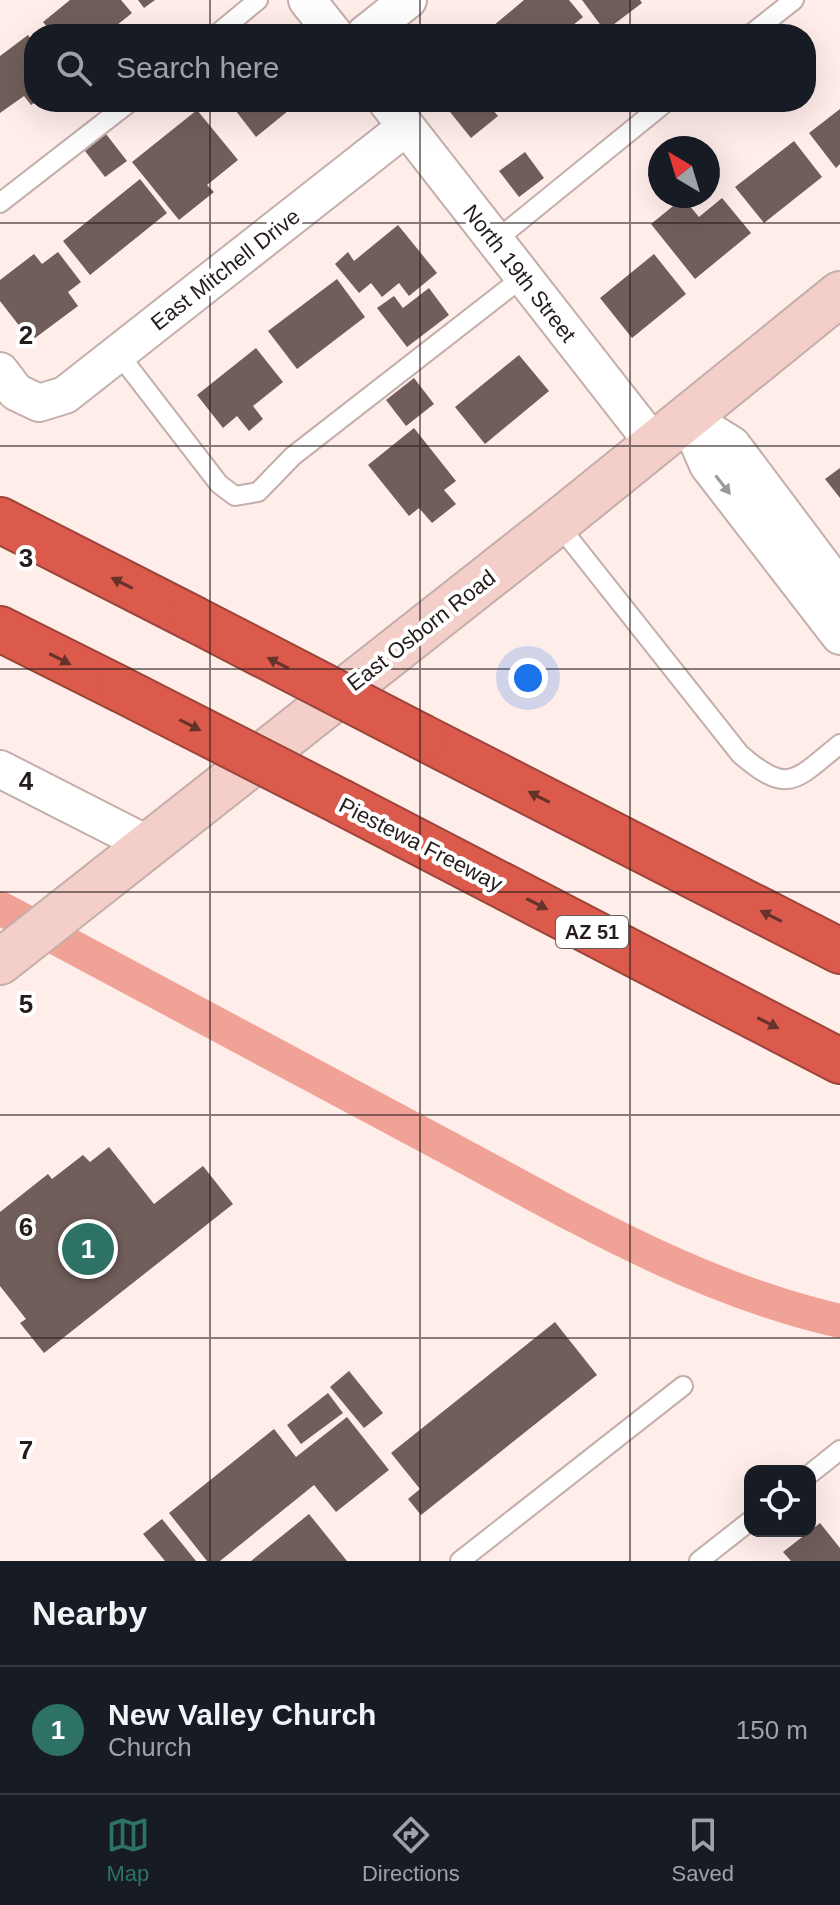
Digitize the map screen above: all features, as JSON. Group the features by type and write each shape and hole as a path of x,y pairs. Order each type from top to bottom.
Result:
{"highway":[{"path":"0,520 840,951"},
{"name":"Piestewa Freeway","path":"0,629 840,1061"}],"main road":[{"name":"East Osborn Road","path":"5,958 557,523 840,294"}],"street":[{"path":"307,0 326,24"},
{"path":"378,24 408,0"},
{"name":"North 19th Street","path":"397,114 654,444"},
{"name":"East Mitchell Drive","path":"0,371 16,392 39,403 65,395 397,114"},
{"path":"687,417 732,445 840,589"},
{"path":"687,417 708,465 840,636"},
{"path":"0,769 149,845"}],"lane":[{"path":"229,24 258,0"},
{"path":"764,24 794,0"},
{"path":"0,203 117,112"},
{"path":"495,241 654,112"},
{"path":"118,353 219,484 235,496 258,492 293,456 523,277"},
{"path":"557,523 740,754 757,768 786,781 798,778 840,744"},
{"path":"460,1561 683,1386"},
{"path":"816,1469 840,1450"},
{"path":"699,1561 744,1526"}],"building":[{"path":"70,0 121,0 132,13 118,24 43,22"},
{"path":"138,0 155,0 144,8"},
{"path":"524,0 569,0 583,17 574,24 495,24"},
{"path":"582,0 640,0 642,3 614,24 600,24"},
{"path":"24,38 24,96 0,113 0,56"},
{"path":"840,109 840,164 836,168 809,133"},
{"path":"194,112 199,112 238,160 207,185 214,192 179,220 132,162"},
{"path":"237,112 287,112 256,137"},
{"path":"450,112 495,112 498,116 471,138"},
{"path":"106,134 127,161 105,177 85,151"},
{"path":"794,141 822,177 764,223 735,187"},
{"path":"525,152 544,178 519,197 499,171"},
{"path":"140,179 167,213 90,275 63,241"},
{"path":"722,198 751,233 695,279 651,224 671,208 691,208 699,217 710,208 720,208"},
{"path":"398,225 437,273 409,296 399,283 382,297 371,283 359,293 335,264 348,252 354,261"},
{"path":"58,252 81,282 68,292 78,306 31,341 0,301 0,280 34,254 42,264"},
{"path":"654,254 686,294 632,338 600,298"},
{"path":"337,279 365,317 297,369 268,331"},
{"path":"429,288 449,315 407,347 377,308 394,296 403,308"},
{"path":"256,348 283,382 253,406 263,419 249,431 237,416 223,428 197,395"},
{"path":"519,355 549,391 485,444 455,407"},
{"path":"414,378 434,404 406,426 386,400"},
{"path":"414,428 456,481 444,490 456,504 432,523 419,508 409,516 368,465"},
{"path":"840,468 840,498 825,479"},
{"path":"109,1147 154,1204 203,1166 233,1204 44,1353 20,1323 26,1319 0,1286 0,1212 48,1174 52,1179 83,1155 90,1162"},
{"path":"555,1322 597,1375 421,1515 408,1499 420,1489 391,1453"},
{"path":"349,1371 383,1413 364,1428 330,1387"},
{"path":"328,1393 343,1413 301,1444 287,1425"},
{"path":"347,1417 389,1470 336,1512 314,1485 220,1561 207,1561 169,1513 274,1429 296,1457"},
{"path":"309,1514 347,1561 251,1561"},
{"path":"162,1519 196,1561 165,1561 143,1534"},
{"path":"820,1523 840,1548 840,1561 791,1561 783,1552 802,1537 816,1537 816,1526"}],"waterway":[{"path":"0,908 587,1222 736,1290 840,1321"}],"place":[{"name":"New Valley Church","path":"88,1249"}]}
